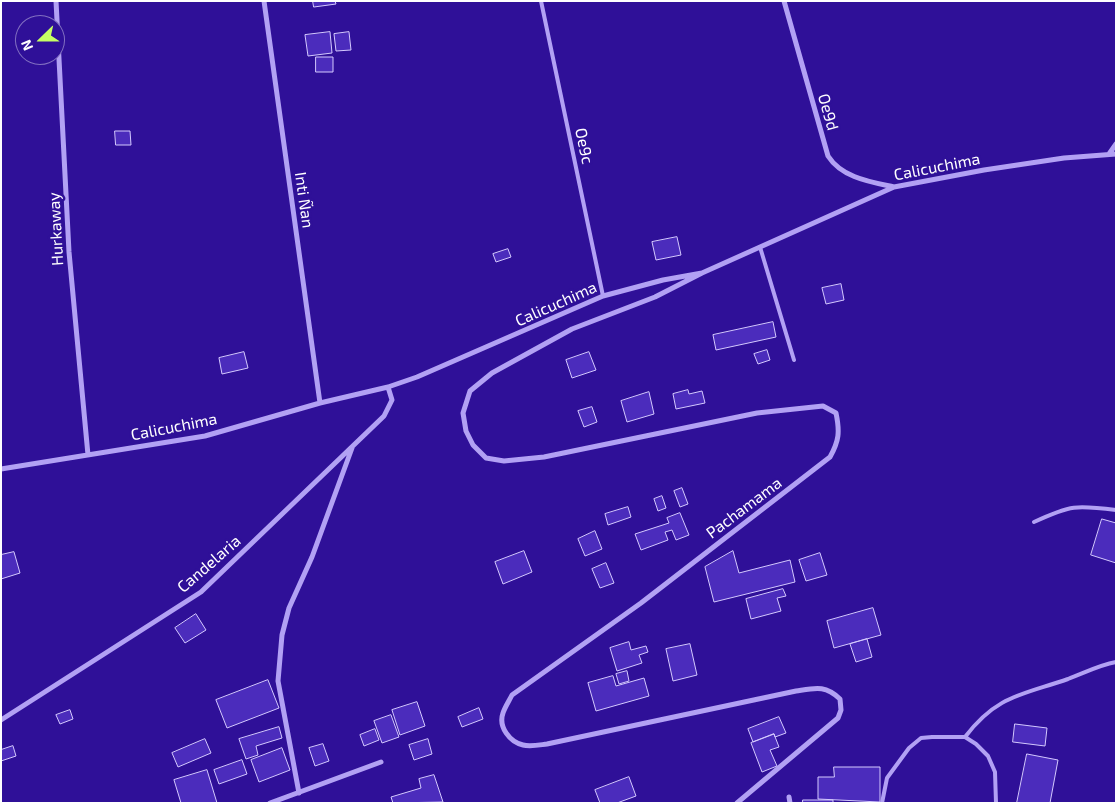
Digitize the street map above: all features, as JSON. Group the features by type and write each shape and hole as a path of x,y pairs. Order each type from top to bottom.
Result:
{"street":[{"name":"Hurkaway","path":"56,1 69,252 88,455"},
{"name":"Inti Ñan","path":"264,1 320,403"},
{"name":"Oe9d","path":"784,1 828,156 841,170 867,181 894,187"},
{"path":"1109,154 1116,144"},
{"name":"Calicuchima","path":"1,469 205,436 320,403 388,387 426,373 603,296 663,280 702,273 894,187 984,170 1116,154"},
{"name":"Pachamama","path":"702,273 655,297 572,330 492,373 470,391 463,412 466,431 473,445 486,458 504,461 544,457 757,413 823,406 836,414 840,431 838,444 830,457 641,603 512,695 502,714 502,725 507,734 515,742 524,746 546,744 796,690 815,688 830,690 840,699 841,710 838,718 737,803"},
{"name":"Candelaria","path":"1,720 201,592 384,416 392,400 388,387"},
{"path":"299,793 278,681 282,635 289,608 312,557 353,446"},
{"path":"270,803 381,762"}],"lane":[{"name":"Oe9c","path":"541,1 603,296"},
{"path":"760,247 794,360"},
{"path":"1034,522 1064,508 1083,506 1116,510"},
{"path":"965,737 977,722 995,706 1030,689 1116,662"},
{"path":"882,803 887,778 909,748 921,738 965,737 976,744 988,756 995,772 996,803"}],"building":[{"path":"313,1 335,1 336,4 314,7"},
{"path":"330,32 332,53 308,56 305,35"},
{"path":"349,32 351,50 336,51 334,34"},
{"path":"316,57 333,57 333,72 316,72"},
{"path":"115,131 130,131 131,145 116,145"},
{"path":"677,237 681,255 656,260 652,242"},
{"path":"508,249 511,257 496,262 493,254"},
{"path":"841,284 844,300 826,304 822,288"},
{"path":"773,322 776,337 716,350 713,335"},
{"path":"767,350 770,360 758,364 754,354"},
{"path":"244,352 248,368 222,374 219,358"},
{"path":"589,352 596,370 572,378 566,360"},
{"path":"688,390 689,394 702,391 705,403 676,409 673,394"},
{"path":"649,392 654,414 627,422 621,401"},
{"path":"592,407 597,422 584,427 578,411"},
{"path":"682,488 688,504 680,507 674,491"},
{"path":"662,496 666,508 658,511 654,499"},
{"path":"628,507 631,517 608,525 605,514"},
{"path":"680,513 689,535 676,540 672,530 665,532 668,540 641,550 635,534 669,523 667,518"},
{"path":"1102,519 1116,523 1116,563 1091,555"},
{"path":"595,531 602,549 585,556 578,539"},
{"path":"524,551 532,572 503,584 495,562"},
{"path":"733,551 739,573 790,560 795,582 714,602 705,567"},
{"path":"14,552 20,573 1,579 1,555"},
{"path":"820,553 827,575 806,581 799,560"},
{"path":"606,563 614,583 600,588 592,569"},
{"path":"783,589 786,596 777,598 781,611 751,619 746,599"},
{"path":"873,608 881,635 834,648 827,621"},
{"path":"196,614 206,630 185,643 175,628"},
{"path":"867,639 872,657 856,662 850,644"},
{"path":"629,642 631,650 646,646 648,652 639,655 642,663 617,671 610,648"},
{"path":"690,644 697,675 673,681 666,649"},
{"path":"627,671 629,681 619,684 616,674"},
{"path":"613,676 616,686 644,678 649,696 596,711 588,683"},
{"path":"268,680 279,708 227,728 216,700"},
{"path":"417,702 425,726 400,735 392,710"},
{"path":"479,708 483,719 462,727 458,717"},
{"path":"70,710 73,719 60,724 56,715"},
{"path":"391,715 399,737 382,743 374,721"},
{"path":"779,717 786,733 775,737 774,734 753,742 748,729"},
{"path":"1015,724 1047,728 1045,746 1013,742"},
{"path":"279,727 282,738 256,746 258,755 246,759 239,739"},
{"path":"375,729 379,740 364,746 360,735"},
{"path":"774,734 779,747 770,750 777,766 762,772 751,743"},
{"path":"205,739 211,753 178,767 172,753"},
{"path":"428,739 432,754 414,760 409,745"},
{"path":"323,744 329,761 315,766 309,748"},
{"path":"13,746 16,756 1,761 1,750"},
{"path":"282,748 290,770 259,782 251,760"},
{"path":"1027,754 1058,760 1050,803 1017,803"},
{"path":"242,760 247,774 219,784 214,770"},
{"path":"834,767 880,767 880,802 818,799 818,777 834,777"},
{"path":"207,770 217,803 181,803 174,780"},
{"path":"434,775 443,802 393,803 391,797 421,788 419,779"},
{"path":"629,777 636,796 617,803 600,803 595,790"},
{"path":"803,800 833,800 833,803 803,803"}]}
